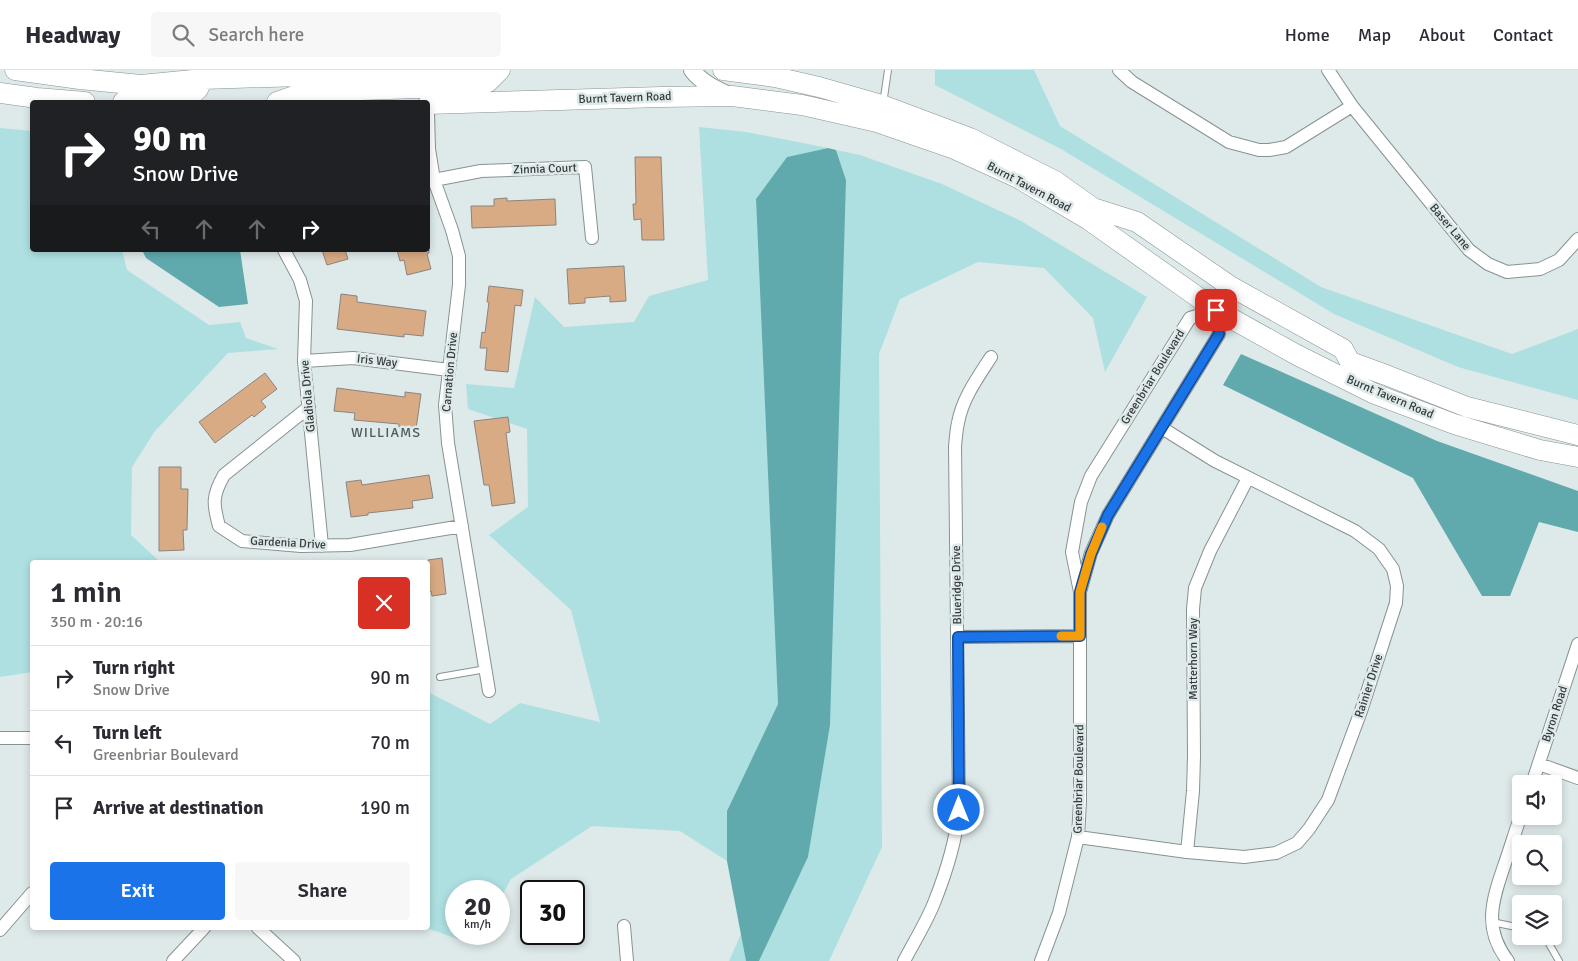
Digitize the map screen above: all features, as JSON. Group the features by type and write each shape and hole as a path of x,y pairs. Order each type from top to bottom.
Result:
{"main road":[{"path":"23,71 141,85 202,74 488,70"},
{"path":"283,100 306,92 472,86 488,82 500,70"},
{"name":"Burnt Tavern Road","path":"723,70 776,73 882,105 970,138 1055,181 1093,208 1137,222 1230,286 1343,349 1350,362 1467,407 1578,435"},
{"path":"126,100 131,97 188,98 198,88 202,74"},
{"path":"0,93 61,100"},
{"name":"Burnt Tavern Road","path":"430,104 732,96 802,105 877,122 952,148 1018,178 1089,220 1216,310 1297,355 1375,394 1454,424 1540,450 1578,457"},
{"path":"1093,208 1202,281 1216,310 1238,308 1336,360 1350,362"}],"street":[{"path":"692,70 698,78 732,96"},
{"path":"1119,70 1132,82 1229,142 1259,150 1286,147 1352,106"},
{"name":"Baser Lane","path":"1328,70 1352,106 1469,250 1488,264 1507,272 1540,269 1559,260 1578,239"},
{"name":"Carnation Drive","path":"430,156 434,180 459,256 459,285 446,405 448,443 489,691"},
{"name":"Zinnia Court","path":"434,180 481,171 585,167 592,238"},
{"name":"Gladiola Drive","path":"285,252 300,280 306,302 304,361 322,546"},
{"name":"Greenbriar Boulevard","path":"1041,961 1060,913 1078,837 1080,801 1080,592 1072,552 1081,502 1091,476 1190,318 1216,310 1219,334 1108,515 1091,554 1080,592"},
{"name":"Blueridge Drive","path":"904,961 934,903 951,852 957,826 959,810 956,446 958,422 963,405 991,357"},
{"name":"Iris Way","path":"304,361 353,358 450,370"},
{"name":"Gardenia Drive","path":"309,407 224,476 216,489 214,508 219,526 242,541 301,546 350,545 462,526"},
{"name":"Rainier Drive","path":"1078,837 1187,852 1244,857 1276,853 1297,843 1309,829 1328,800 1361,711 1396,603 1397,586 1393,569 1379,549 1355,531 1215,461 1162,428"},
{"name":"Matterhorn Way","path":"1187,852 1193,791 1193,609 1196,588 1210,551 1248,478"},
{"path":"958,637 1080,636"},
{"name":"Byron Road","path":"1535,775 1578,644"},
{"path":"0,738 30,738"},
{"path":"1539,764 1578,778"},
{"path":"1506,960 1495,936 1492,922 1493,900 1518,825"},
{"path":"0,930 30,895"},
{"path":"624,926 626,961"},
{"path":"173,961 202,930"},
{"path":"260,930 294,961"}],"lane":[{"path":"882,105 888,70"},
{"path":"440,677 486,669"},
{"path":"1492,922 1512,926"},
{"path":"1550,945 1559,961"}],"shaded area":[{"path":"935,70 1034,70 1060,126 1321,287 1512,354 1578,329 1578,400 1458,367 1334,314 1061,149 935,85"},
{"path":"699,127 746,132 828,148 787,157 756,199 778,704 727,811 727,861 680,831 592,826 510,881 445,880 445,935 430,929 430,693 490,724 520,703 600,722 571,610 489,535 528,507 527,429 468,409 466,384 514,388 535,297 564,327 634,322 649,296 708,280"},
{"path":"0,128 30,131 30,252 122,252 127,270 209,325 240,322 246,338 278,349 228,353 155,431 132,467 131,535 158,560 30,560 30,672 0,677"},
{"path":"828,148 836,150 846,180 830,725 808,857 759,961 746,961 727,861 727,811 778,704 756,199 787,157"},
{"path":"836,150 860,155 942,184 1021,221 1147,297 1105,372 1093,318 1044,268 978,262 900,299 879,354 882,847 829,961 759,961 808,857 846,180"},
{"path":"143,252 240,252 248,304 219,307 146,258"},
{"path":"1241,354 1437,441 1578,491 1578,532 1539,522 1510,596 1482,596 1413,478 1223,385"},
{"path":"741,934 746,961 729,961"}],"building":[{"path":"635,157 661,157 664,240 642,240 641,219 634,220 633,204 636,204"},
{"path":"507,198 507,201 555,199 556,225 472,228 471,206 494,206 494,199"},
{"path":"323,252 346,252 348,259 327,265"},
{"path":"398,252 429,252 427,254 431,269 407,275 404,260 400,261"},
{"path":"624,266 626,301 610,302 610,296 585,298 585,303 569,304 567,269"},
{"path":"489,286 523,290 521,306 515,305 508,372 485,370 487,348 480,348 482,332 485,333"},
{"path":"341,294 357,296 357,302 426,311 423,336 404,334 404,337 337,329"},
{"path":"265,373 277,389 261,401 266,407 254,417 252,415 215,443 199,422"},
{"path":"337,388 405,397 405,392 421,394 416,429 399,427 399,424 354,420 355,413 334,411"},
{"path":"508,417 510,432 506,433 515,503 492,506 489,485 484,485 474,421"},
{"path":"159,467 181,467 181,489 188,489 187,530 183,530 184,550 159,551"},
{"path":"429,475 433,498 412,501 413,508 368,513 368,515 351,517 346,482 361,480 362,485"},
{"path":"442,558 446,594 432,596 430,591 430,560 428,560"}],"slow traffic":[{"path":"1061,636 1080,636 1080,592 1091,554 1102,527"}],"district":[{"name":"WILLIAMS","path":"386,432"}],"route":[{"path":"959,810 958,637 1080,636 1080,592 1091,554 1108,515 1219,334 1216,310"}]}
